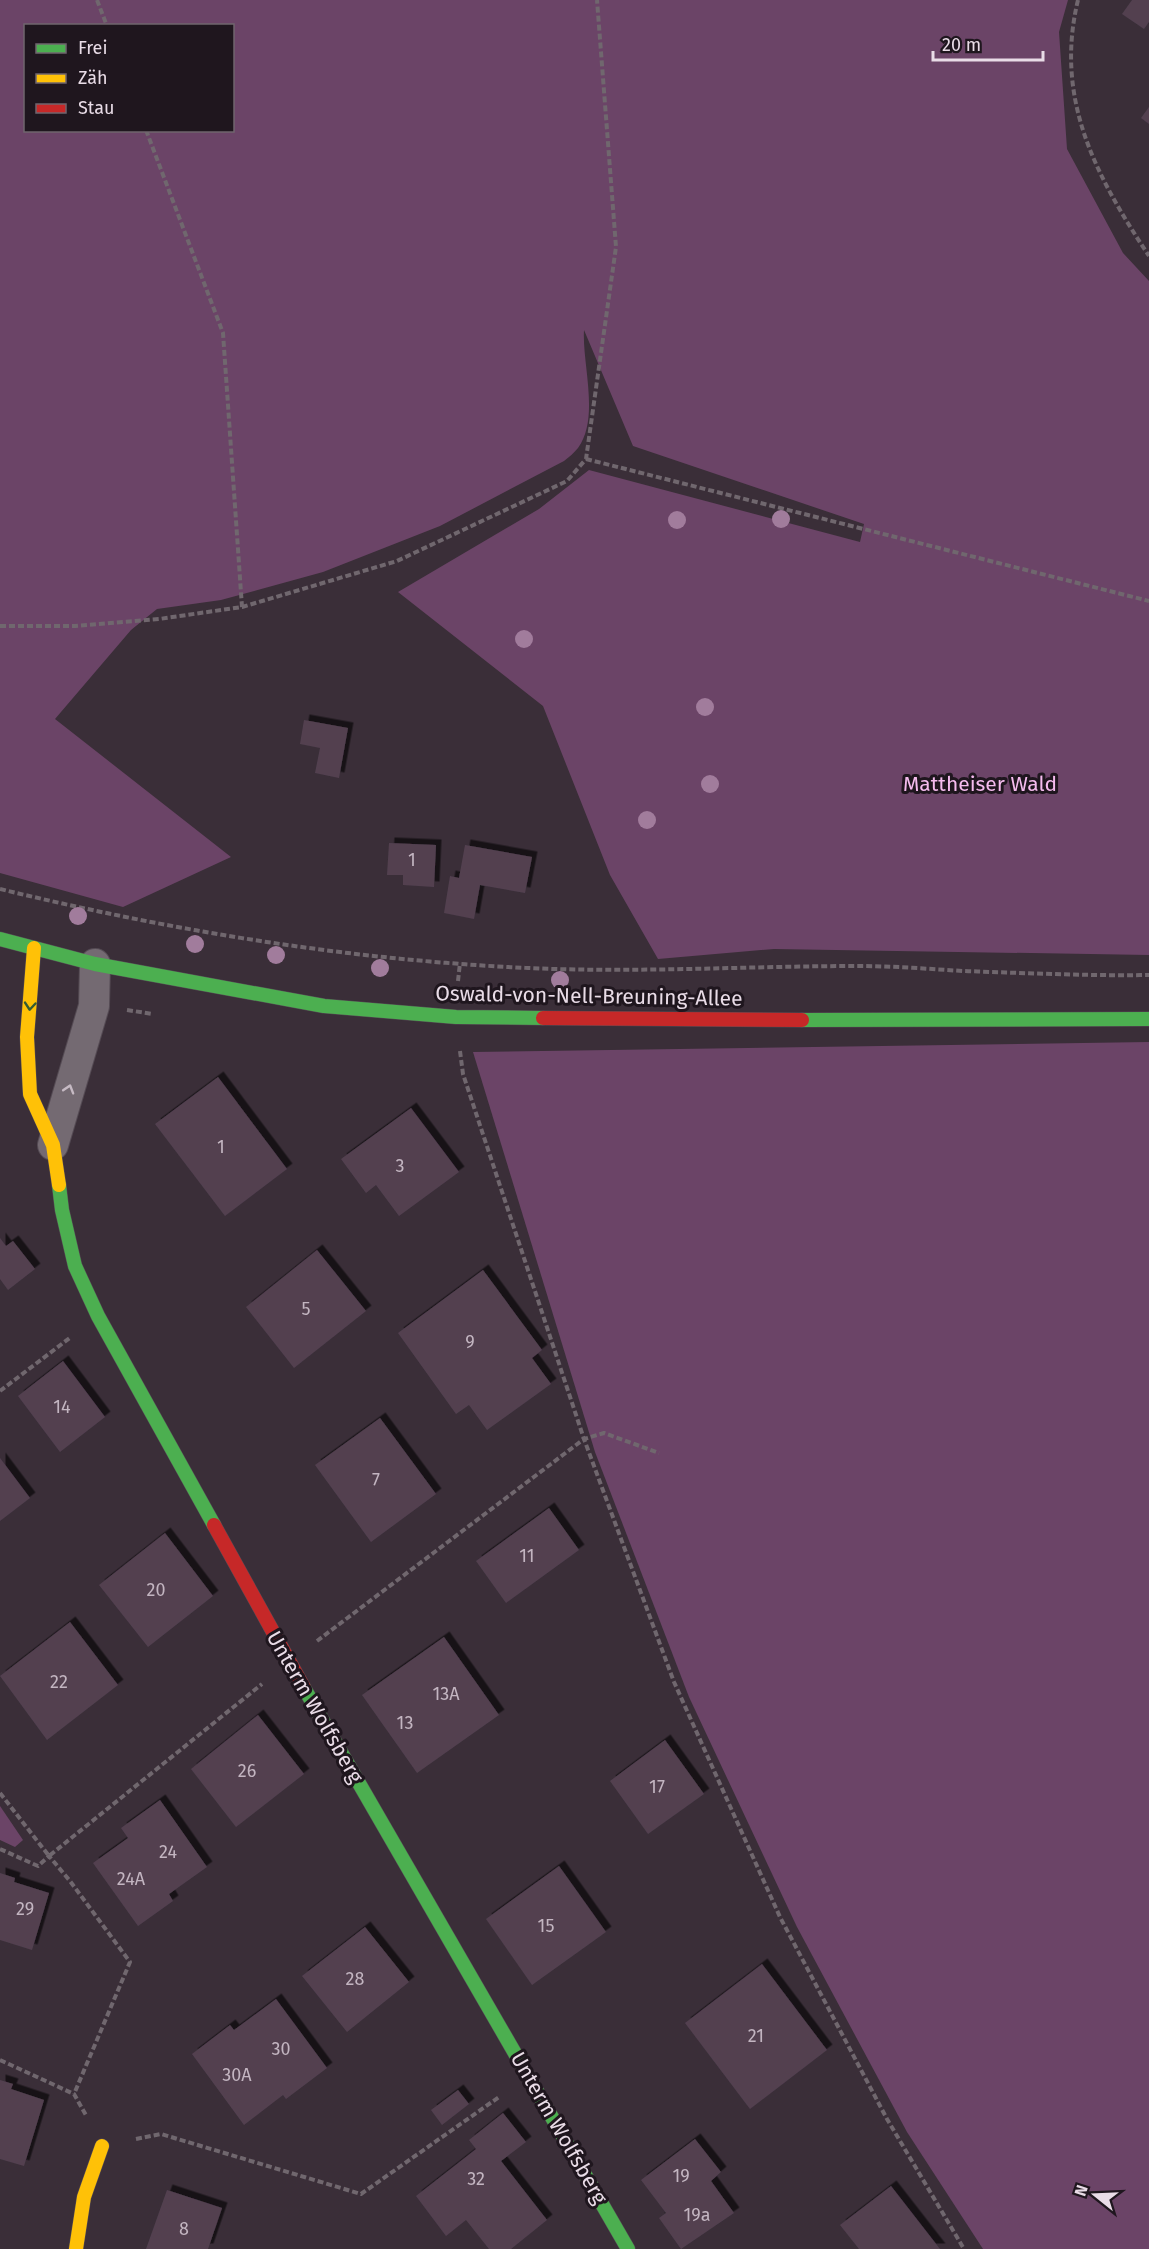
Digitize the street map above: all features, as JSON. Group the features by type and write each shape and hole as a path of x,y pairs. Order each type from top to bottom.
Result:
{"street":[{"name":"Oswald-von-Nell-Breuning-Allee","path":"0,939 95,964 324,1006 456,1017 696,1020 1149,1020"},
{"name":"Unterm Wolfsberg","path":"34,948 27,1037 30,1094 52,1145 62,1210 75,1266 98,1316 171,1444 288,1662 530,2076 628,2249"},
{"name":"Unterm Wolfsberg","path":"52,1145 94,1006 95,964"},
{"path":"76,2249 84,2197 102,2146"}],"path":[{"path":"97,0 106,24"},
{"path":"0,626 75,626 159,619 242,607 397,561 567,481 586,459 616,247 597,0"},
{"path":"1078,0 1072,23 1070,76 1084,139 1118,209 1149,256"},
{"path":"147,132 223,333 242,607"},
{"path":"586,459 1149,601"},
{"path":"0,889 100,913 177,927 324,950 460,963 529,968 689,969 861,966 1073,976 1149,975"},
{"path":"456,1017 463,1074 584,1439 674,1682 780,1917 887,2118 964,2249"},
{"path":"0,1391 98,1316"},
{"path":"584,1439 604,1433 659,1453"},
{"path":"0,1793 70,1881 130,1962 74,2094"},
{"path":"0,1849 38,1866 49,1856"},
{"path":"0,2060 74,2094 102,2146 161,2134 361,2194 530,2076"}],"green space":[{"name":"Mattheiser Wald","path":"0,0 1068,0 1059,32 1067,149 1123,253 1149,281 1149,955 774,949 658,959 610,875 543,706 398,592 539,509 589,470 860,542 864,524 633,446 584,330 588,422 578,448 564,461 440,526 323,572 221,600 157,609 131,630 55,719 231,857 123,907 0,873"},
{"path":"1149,1042 1149,2249 983,2249 907,2132 797,1927 689,1697 595,1452 473,1052"},
{"path":"0,1806 23,1840 15,1847 0,1840"}],"building":[{"path":"1132,0 1149,0 1149,22 1144,29 1122,14"},
{"path":"1149,107 1149,124 1141,118"},
{"path":"304,720 348,728 339,778 315,773 320,748 300,744"},
{"path":"389,843 436,845 434,887 403,885 403,875 387,875"},
{"path":"465,845 532,857 525,893 480,885 474,919 444,913 450,876 459,878"},
{"path":"218,1077 287,1169 225,1216 155,1124"},
{"path":"411,1108 459,1172 399,1216 376,1185 366,1193 341,1159"},
{"path":"0,1238 6,1246 13,1241 35,1269 8,1290 0,1279"},
{"path":"317,1250 366,1311 294,1368 246,1307"},
{"path":"483,1270 542,1350 532,1358 551,1384 487,1430 469,1405 456,1414 398,1333"},
{"path":"63,1361 105,1417 60,1452 18,1396"},
{"path":"380,1418 436,1494 371,1542 315,1465"},
{"path":"0,1458 30,1498 0,1521"},
{"path":"549,1508 579,1550 506,1603 476,1561"},
{"path":"165,1533 213,1596 148,1647 99,1585"},
{"path":"70,1622 118,1685 47,1740 0,1676"},
{"path":"444,1637 499,1715 417,1773 362,1695"},
{"path":"258,1715 304,1774 236,1827 191,1769"},
{"path":"665,1740 704,1794 648,1834 610,1781"},
{"path":"160,1800 207,1867 169,1894 173,1901 138,1926 93,1863 128,1838 121,1828"},
{"path":"559,1866 606,1932 532,1985 486,1919"},
{"path":"0,1873 15,1878 14,1882 49,1893 32,1950 0,1940"},
{"path":"365,1927 409,1982 347,2032 302,1976"},
{"path":"762,1964 827,2050 750,2109 685,2023"},
{"path":"276,1999 327,2068 286,2099 283,2095 244,2125 192,2054 230,2025 234,2030"},
{"path":"0,2080 13,2084 11,2089 44,2100 24,2166 0,2159"},
{"path":"458,2090 469,2104 442,2125 431,2110"},
{"path":"503,2113 526,2142 501,2161 547,2220 511,2249 489,2249 466,2220 446,2236 416,2196 476,2149 469,2140"},
{"path":"695,2139 721,2172 711,2181 734,2213 681,2249 659,2218 666,2213 641,2180"},
{"path":"891,2186 940,2249 859,2249 840,2225"},
{"path":"167,2190 222,2208 208,2249 146,2249"}],"traffic: fast":[{"path":"0,939 95,964 324,1006 456,1017 543,1018"},
{"path":"802,1020 1149,1019"},
{"path":"59,1185 62,1210 75,1266 98,1316 214,1525"},
{"path":"304,1688 628,2249"}],"traffic: slow":[{"path":"34,948 27,1037 30,1094 53,1145 59,1185"},
{"path":"76,2249 84,2197 102,2146"}],"traffic: jam":[{"path":"543,1018 802,1020"},
{"path":"214,1525 304,1688"}]}
